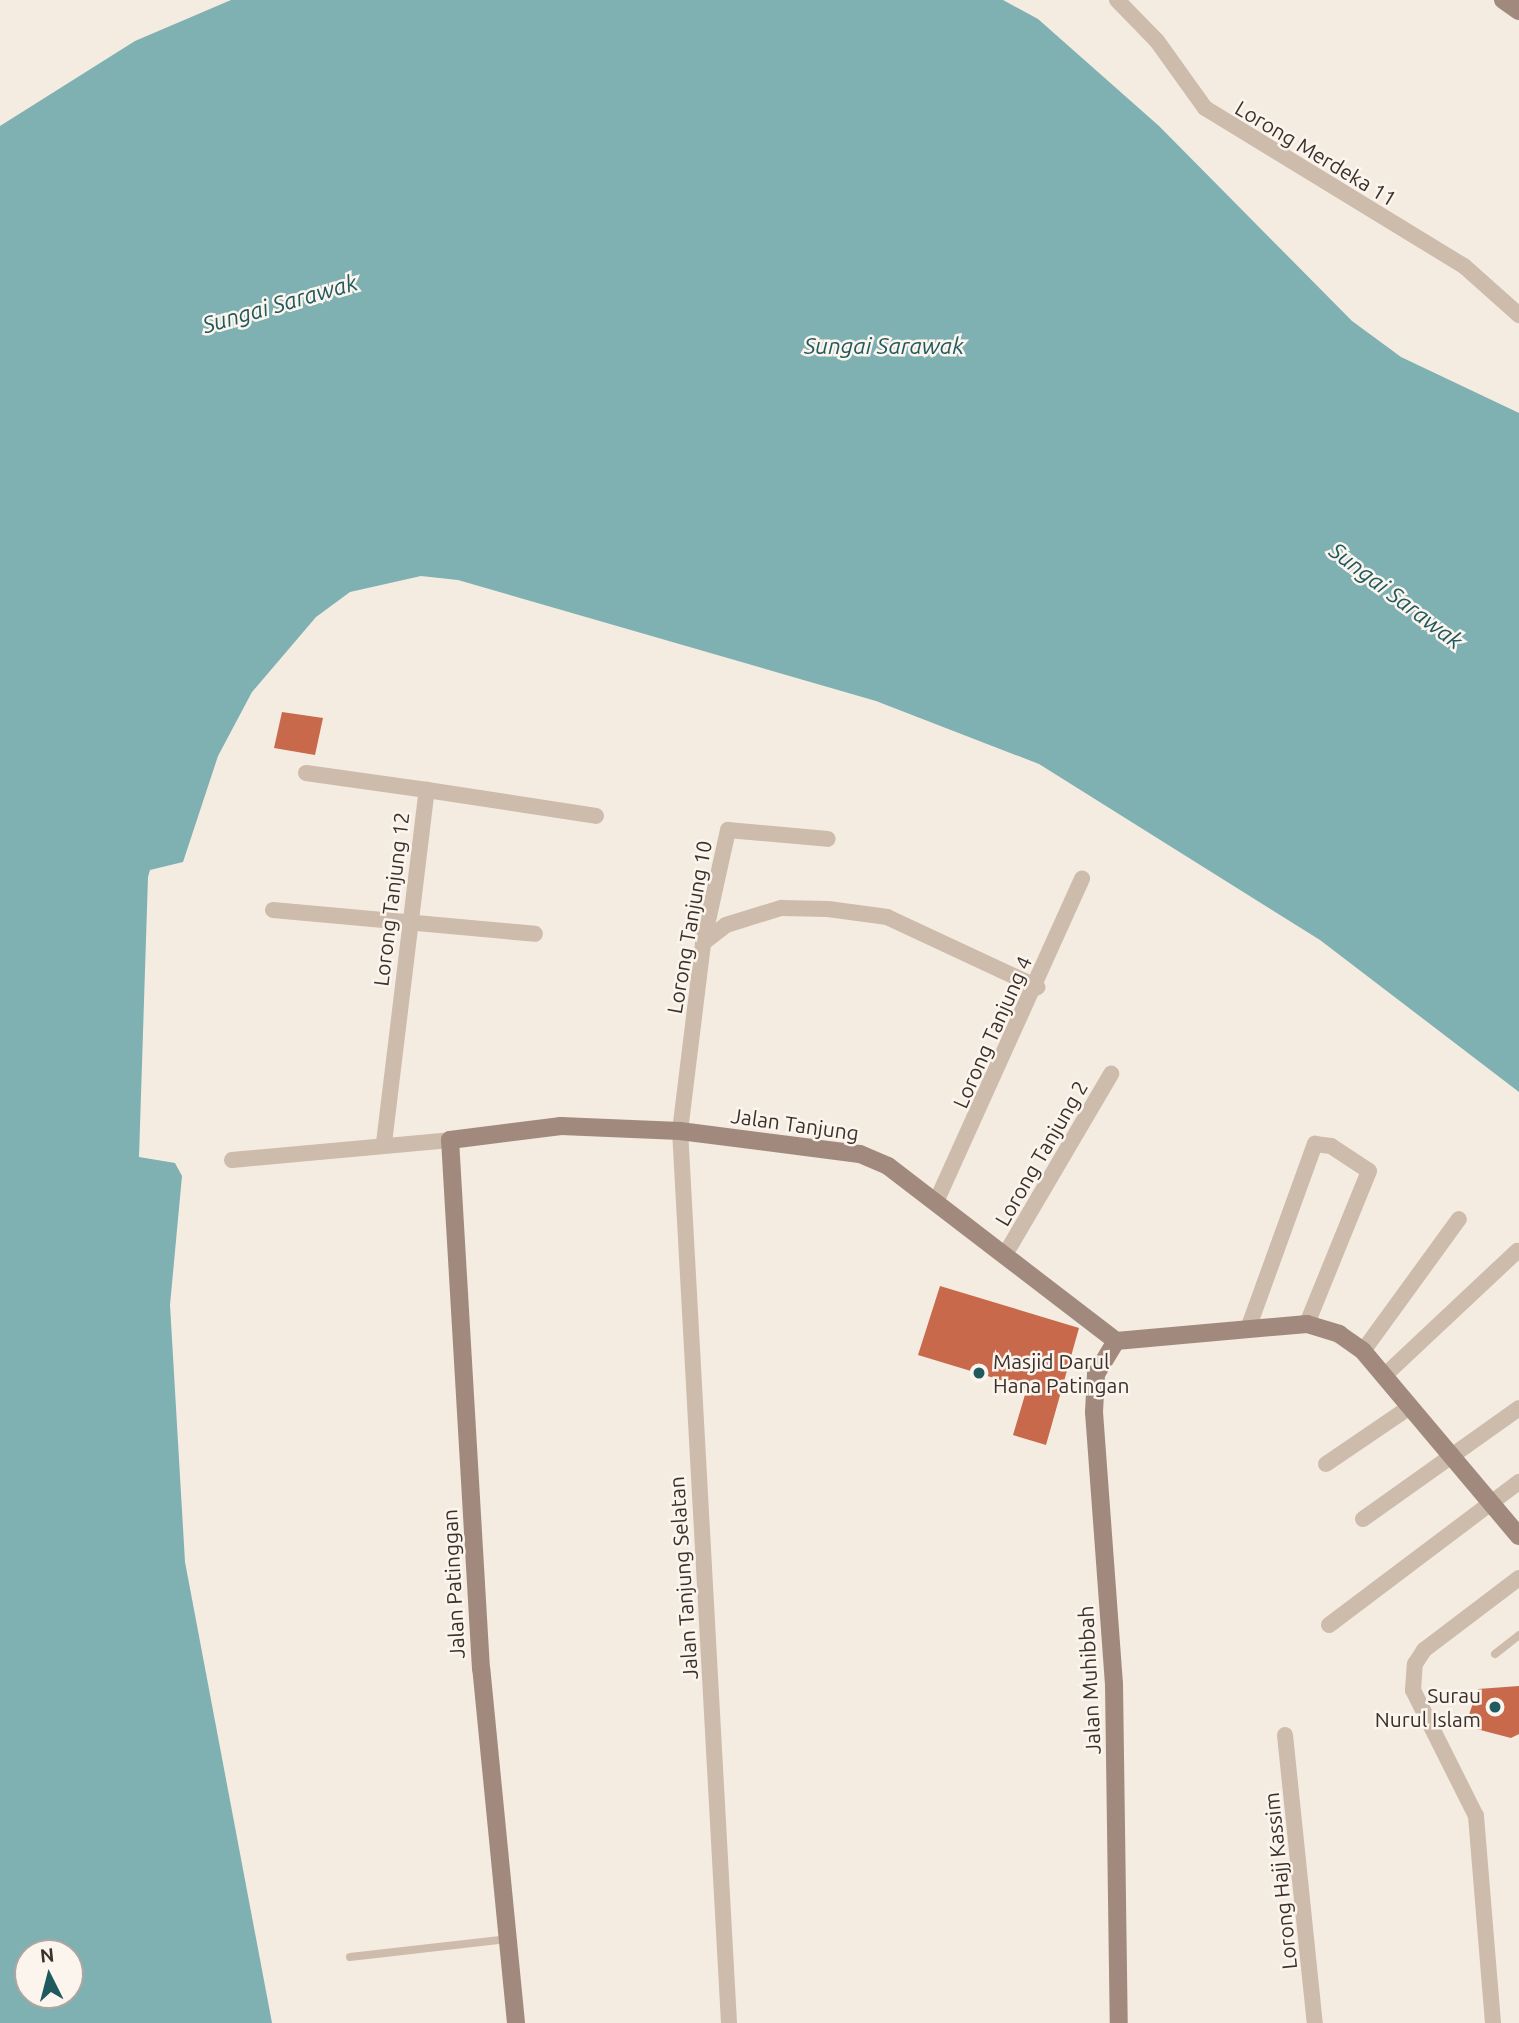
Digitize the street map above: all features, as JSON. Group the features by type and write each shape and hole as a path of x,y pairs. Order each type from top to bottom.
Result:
{"main road":[{"name":"Jalan Tanjung","path":"450,1140 561,1126 680,1130 860,1154 936,1202 1116,1341"},
{"name":"Jalan Patinggan","path":"450,1140 481,1669 510,1938 516,2023"},
{"path":"1116,1341 1249,1326 1307,1324 1363,1351 1489,1504 1519,1536"},
{"name":"Jalan Muhibbah","path":"1116,1341 1096,1374 1094,1412 1114,1684 1119,2023"}],"street":[{"name":"Lorong Merdeka 11","path":"1117,0 1157,41 1205,108 1464,266 1519,315"},
{"path":"306,773 428,790"},
{"name":"Lorong Tanjung 12","path":"384,1143 428,790 596,816"},
{"name":"Lorong Tanjung 10","path":"680,1130 703,943 728,830 828,839"},
{"name":"Lorong Tanjung 4","path":"936,1202 1037,987 1082,878"},
{"path":"703,943 744,918 780,908 828,909 887,917 1037,987"},
{"path":"273,910 410,920 535,934"},
{"name":"Lorong Tanjung 2","path":"1006,1254 1111,1074"},
{"name":"Jalan Tanjung Selatan","path":"680,1130 729,2023"},
{"path":"232,1160 384,1143 450,1140"},
{"path":"1249,1326 1315,1144 1331,1146 1369,1171 1307,1324"},
{"path":"1363,1351 1459,1219"},
{"path":"1384,1376 1517,1251"},
{"path":"1326,1464 1409,1407"},
{"path":"1363,1519 1519,1408"},
{"path":"1329,1625 1519,1482"},
{"path":"1493,2023 1476,1816 1413,1690 1424,1650 1519,1578"},
{"name":"Lorong Hajj Kassim","path":"1286,1735 1315,2023"}],"lane":[{"path":"1496,1654 1519,1635"},
{"path":"350,1957 510,1938"}],"water":[{"name":"Sungai Sarawak","path":"231,0 1003,0 1038,19 1159,126 1352,321 1401,357 1519,413 1519,1092 1320,940 1039,764 876,701 458,580 421,576 350,592 316,617 252,692 218,756 183,862 150,870 148,877 139,1157 175,1163 182,1176 170,1305 185,1562 272,2023 0,2023 0,126 135,41"}],"building":[{"path":"282,712 323,718 315,755 274,748"},
{"path":"940,1286 1079,1328 1046,1445 1013,1435 1027,1388 918,1355"},
{"name":"Surau Nurul Islam","path":"1519,1686 1519,1734 1511,1738 1465,1726 1478,1689"}],"place":[{"name":"Masjid Darul Hana Patingan","path":"979,1373"},
{"name":"Surau Nurul Islam","path":"1495,1707"}]}
